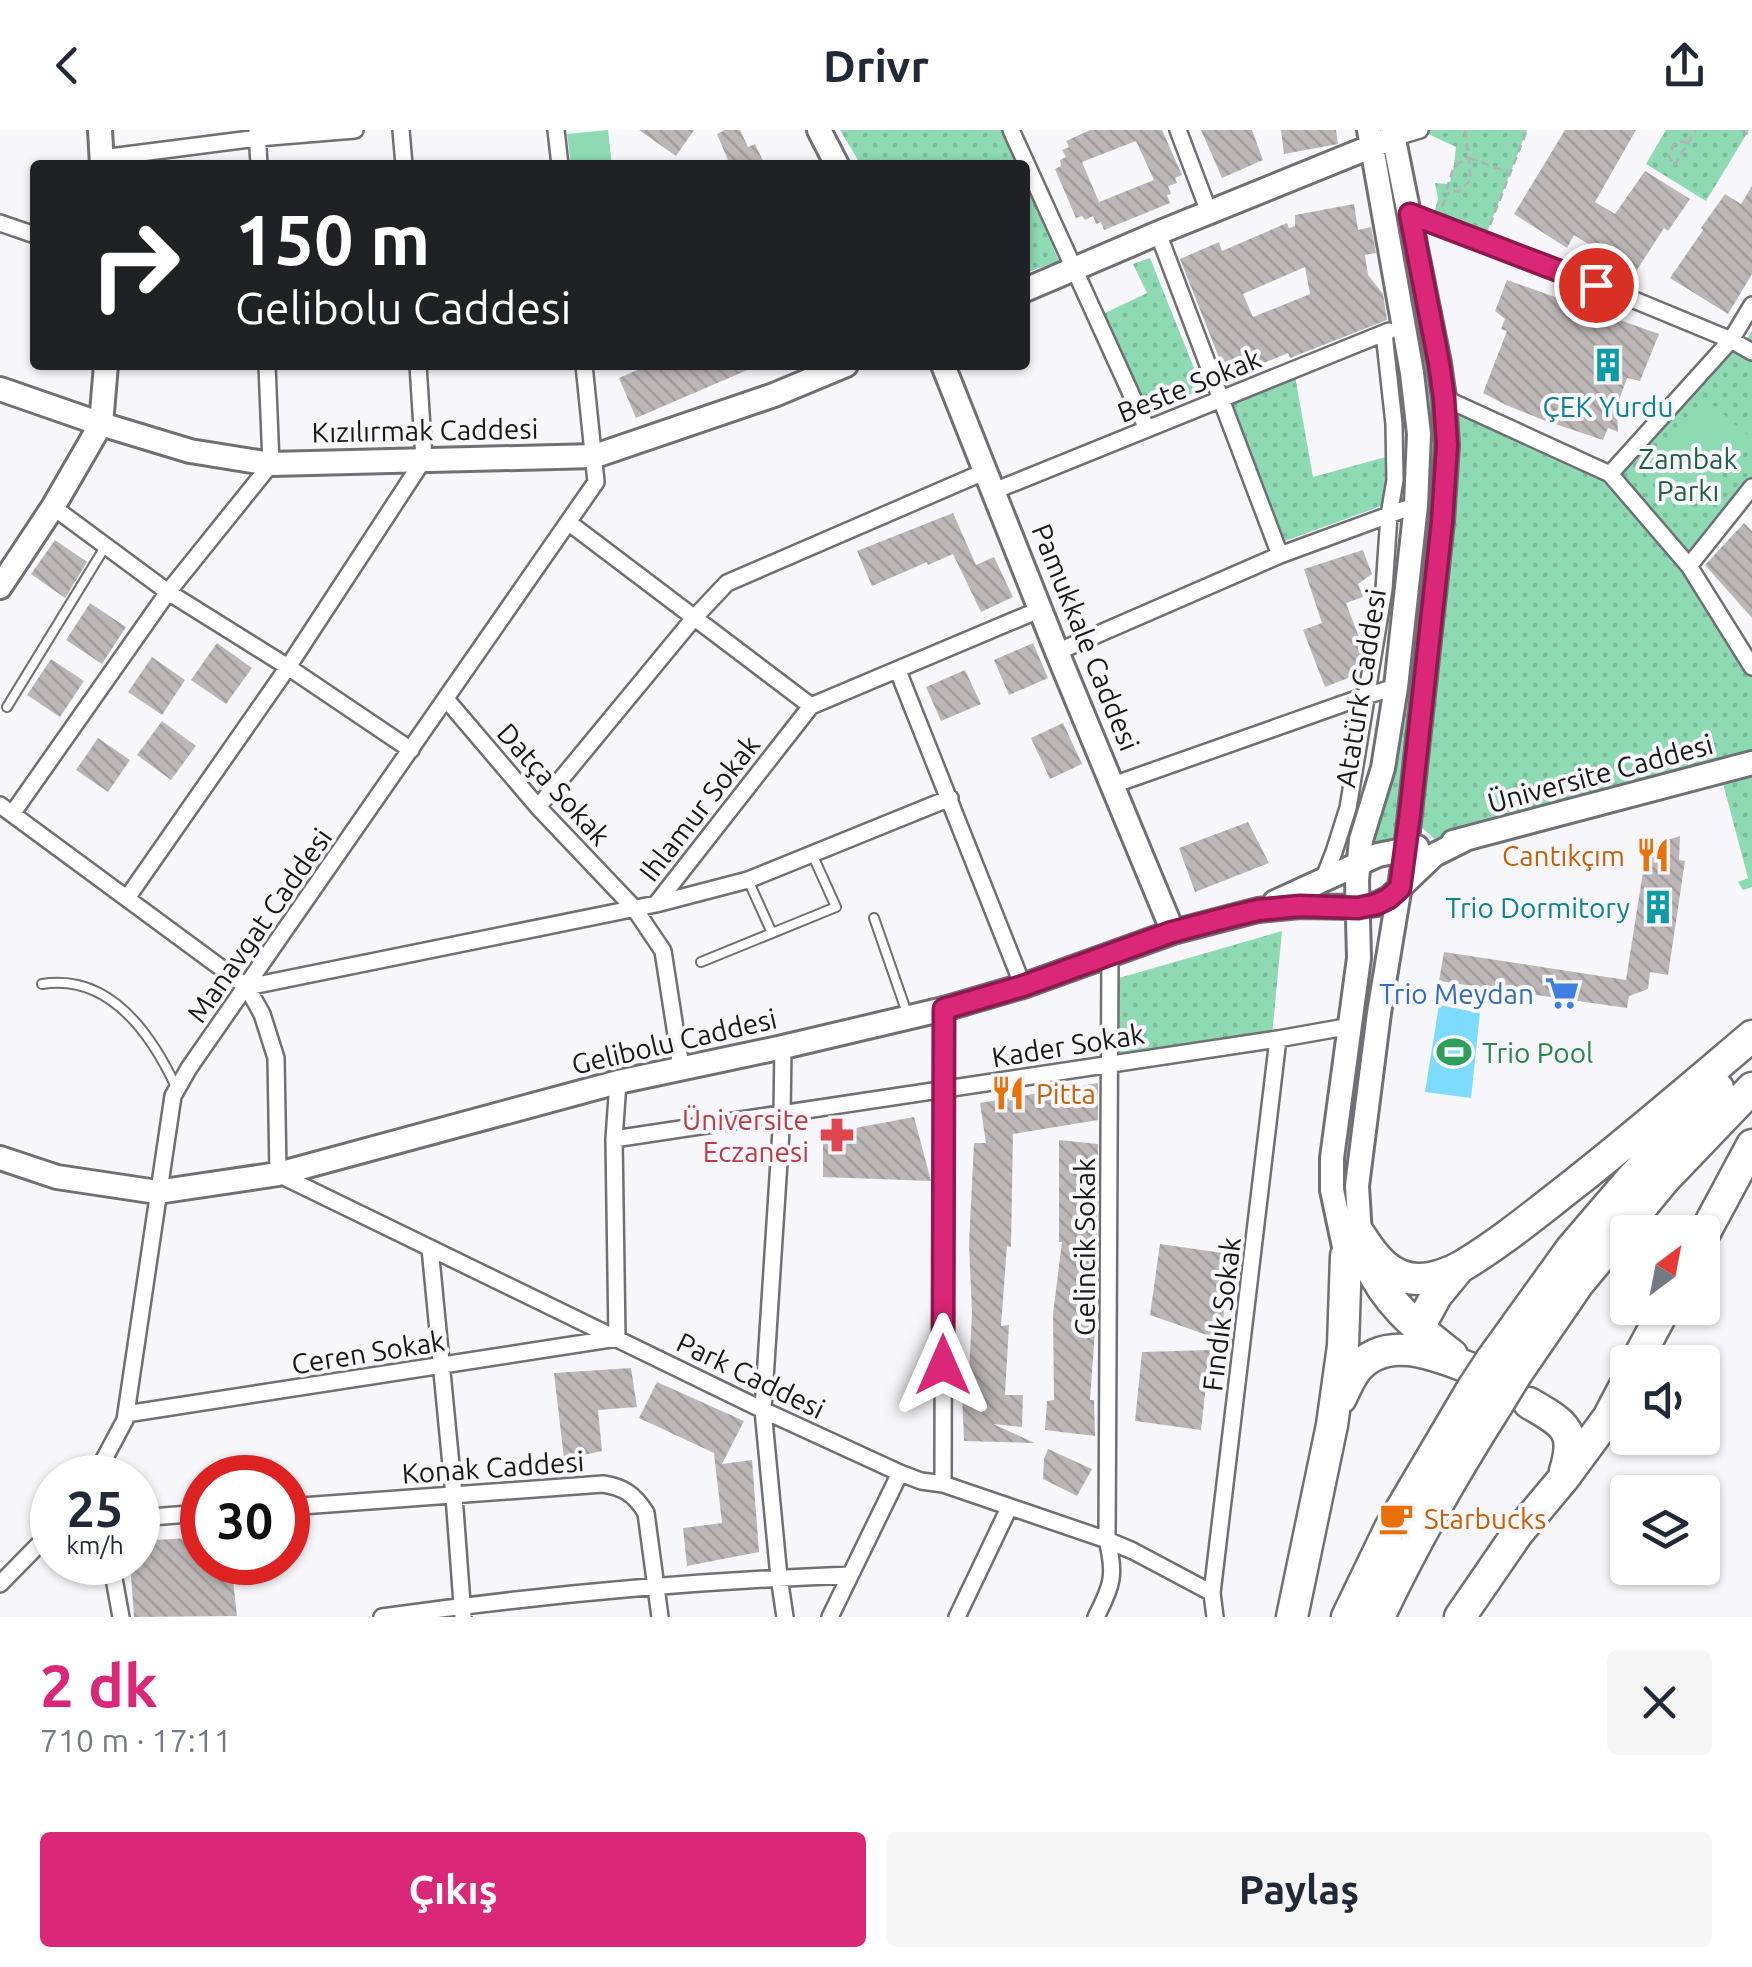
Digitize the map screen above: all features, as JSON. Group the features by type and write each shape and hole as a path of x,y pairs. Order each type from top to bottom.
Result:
{"highway":[{"path":"1353,1245 1402,1276 1432,1278 1459,1268 1572,1186 1752,1036"},
{"path":"1379,1617 1495,1385 1570,1249 1689,1117 1752,1054"},
{"path":"1347,1617 1390,1528 1495,1385 1664,1180 1752,1088"},
{"path":"1714,1215 1752,1146"},
{"path":"1353,1245 1356,1280 1376,1313 1400,1336 1422,1341 1559,1422 1570,1436 1571,1453 1563,1479"},
{"path":"1292,1617 1332,1425 1353,1245"},
{"path":"1422,1341 1436,1296 1459,1268"},
{"path":"1332,1425 1356,1371 1383,1350 1402,1349 1422,1341"},
{"path":"1460,1617 1517,1534 1610,1414"},
{"path":"1570,1436 1588,1432 1608,1418"}],"street":[{"path":"100,130 102,160"},
{"path":"113,160 258,134 355,130"},
{"path":"401,130 404,160"},
{"path":"556,130 559,160"},
{"path":"819,130 834,160"},
{"path":"1011,130 1024,160"},
{"path":"1178,130 1209,212"},
{"path":"1030,288 1382,136 1420,130"},
{"path":"258,134 259,160"},
{"path":"1353,1245 1379,1014 1406,849 1447,445 1444,398 1410,214 1382,136"},
{"name":"Atatürk Caddesi","path":"1353,1245 1336,1219 1332,1174 1360,958 1358,864 1361,840 1383,768 1396,687 1416,505 1419,434 1412,373 1393,329 1382,136"},
{"path":"1030,172 1147,429"},
{"path":"1410,214 1484,240 1752,352"},
{"path":"0,222 30,234"},
{"path":"1158,232 1280,555"},
{"path":"1610,474 1731,340 1752,305"},
{"path":"1323,881 1348,808 1384,589 1395,480 1393,329"},
{"name":"Beste Sokak","path":"538,807 727,583 990,481 1147,429 1393,329"},
{"path":"0,588 101,424 106,370"},
{"path":"267,370 272,464 168,592 6,810 247,987 262,1014 276,1058 278,1174"},
{"path":"127,898 288,667 424,460 418,370"},
{"path":"585,370 595,456"},
{"name":"Kızılırmak Caddesi","path":"0,389 190,450 272,464 595,456 774,395 834,370"},
{"name":"Pamukkale Caddesi","path":"945,370 1172,932"},
{"path":"1444,398 1610,474 1689,566 1752,666"},
{"name":"Manavgat Caddesi","path":"106,1455 125,1420 173,1096 596,482 595,456"},
{"path":"1689,566 1752,487"},
{"path":"1739,504 1752,520"},
{"path":"1057,652 1280,555 1416,505"},
{"path":"53,507 168,592 411,750"},
{"path":"568,522 811,706 1041,609"},
{"path":"898,671 1023,986"},
{"path":"1113,785 1396,687"},
{"name":"Datça Sokak","path":"446,700 538,807 634,908 663,951 682,1067"},
{"name":"Ihlamur Sokak","path":"247,987 656,904 811,706"},
{"name":"Üniversite Caddesi","path":"1464,840 1752,763"},
{"path":"656,904 748,880 950,798"},
{"path":"1258,910 1378,855 1464,840"},
{"path":"1358,908 1389,898 1434,855 1464,840"},
{"name":"Gelibolu Caddesi","path":"0,1158 57,1177 157,1192 278,1174 618,1082 944,1009 1023,986 1172,932 1258,910 1300,906 1358,908"},
{"name":"Gelincik Sokak","path":"1096,1617 1114,1574 1107,1540 1110,955"},
{"path":"943,1484 944,1009"},
{"name":"Kader Sokak","path":"614,1139 1351,1026"},
{"name":"Fındık Sokak","path":"1215,1617 1212,1593 1278,1040"},
{"path":"783,1047 764,1410 785,1617"},
{"path":"617,1338 614,1139 618,1082"},
{"name":"Park Caddesi","path":"278,1174 900,1473 1107,1540 1212,1593"},
{"path":"430,1248 462,1611"},
{"name":"Ceren Sokak","path":"126,1414 617,1338"},
{"path":"830,1617 900,1473"},
{"name":"Konak Caddesi","path":"310,1506 616,1486 629,1492 646,1514 660,1617"},
{"path":"958,1617 1009,1508"},
{"path":"0,1584 30,1553"},
{"path":"382,1617 537,1606 657,1586 850,1575"},
{"path":"115,1585 121,1617"}],"lane":[{"path":"6,707 105,547"},
{"path":"701,962 836,908 812,854"},
{"path":"748,880 772,933"},
{"path":"874,918 908,1018"},
{"path":"42,984 63,981 98,993 127,1012 155,1046 177,1089"}],"path":[{"path":"1450,190 1458,192 1471,180 1465,130"},
{"path":"1484,240 1527,130"},
{"path":"1688,143 1680,140 1673,146 1668,156 1674,166 1696,130"},
{"path":"1741,130 1752,137"},
{"path":"1435,223 1450,190 1454,166 1468,158 1510,173"}],"green space":[{"path":"608,130 611,160 570,160 567,134"},
{"path":"840,130 1002,130 1015,160 858,160"},
{"name":"Zambak Parkı","path":"1369,130 1392,130 1445,398 1610,474 1731,340 1743,346 1752,331 1752,487 1689,566 1752,667 1752,887 1743,890 1738,882 1748,878 1720,772 1441,845 1418,824 1407,842 1363,853 1419,434"},
{"path":"1420,130 1527,130 1484,240 1432,221 1438,199 1435,183 1449,184 1456,147"},
{"path":"1666,130 1749,130 1706,201 1646,164"},
{"path":"1030,194 1059,261 1030,271"},
{"path":"1150,258 1202,388 1147,416 1101,315 1147,293 1133,264"},
{"path":"1295,376 1313,477 1389,456 1384,505 1285,541 1232,403"},
{"name":"Zambak Parkı","path":"1707,400 1751,438 1683,514 1642,471"},
{"path":"1282,931 1272,1036 1119,1053 1119,978"}],"water":[{"name":"Trio Pool","path":"1439,1005 1480,1013 1471,1098 1425,1092"}],"building":[{"path":"639,130 694,130 676,156"},
{"path":"740,130 748,147 755,144 763,160 728,160 717,134"},
{"path":"1090,130 1162,130 1182,175 1175,178 1177,183 1168,186 1170,203 1104,230 1093,216 1085,220 1082,216 1076,218 1055,169 1066,157 1062,150 1069,147 1066,141","holes":["1136,141 1154,180 1099,202 1082,162"]},
{"path":"1201,130 1252,130 1263,160 1222,178"},
{"path":"1281,130 1336,130 1338,144 1284,154"},
{"path":"1565,130 1636,130 1595,202 1615,214 1645,171 1690,199 1668,231 1664,228 1635,273 1574,235 1567,248 1514,214"},
{"path":"1752,186 1752,274 1728,314 1670,278 1725,194 1741,204"},
{"path":"1354,204 1358,230 1371,227 1376,253 1365,255 1368,275 1383,294 1387,320 1227,378 1180,259 1219,242 1222,251 1287,223 1289,228 1295,226 1295,215","holes":["1305,267 1310,294 1253,317 1243,294"]},
{"name":"ÇEK Yurdu","path":"1507,280 1659,334 1640,381 1627,378 1617,406 1618,432 1608,428 1603,440 1543,420 1483,393 1507,331 1501,329 1505,319 1495,311"},
{"path":"637,370 747,370 636,418 619,378"},
{"path":"953,513 976,565 994,557 1013,597 981,612 953,554 872,586 857,551"},
{"path":"1744,523 1752,531 1752,618 1705,565"},
{"path":"55,540 87,562 65,598 31,574"},
{"path":"1363,550 1372,574 1358,584 1363,597 1346,603 1363,648 1360,663 1353,666 1356,675 1325,687 1303,630 1322,623 1304,569"},
{"path":"90,603 126,627 102,664 66,640"},
{"path":"217,643 252,668 226,704 191,680"},
{"path":"1033,643 1048,678 1009,695 994,660"},
{"path":"152,657 185,680 162,715 128,692"},
{"path":"51,659 84,681 60,717 27,695"},
{"path":"965,670 981,704 941,721 926,687"},
{"path":"162,721 196,746 171,780 137,755"},
{"path":"1063,723 1082,764 1050,779 1031,738"},
{"path":"98,738 130,760 108,792 76,770"},
{"path":"1248,822 1269,863 1195,892 1179,848"},
{"name":"Trio Dormitory","path":"1680,836 1679,860 1685,861 1668,975 1650,972 1648,989 1629,996 1627,1008 1439,981 1444,952 1626,980 1647,846"},
{"path":"1098,1083 1098,1120 1013,1134 1011,1247 1007,1246 1001,1326 1009,1325 1005,1395 1023,1395 1022,1427 993,1424 1035,1443 964,1441 962,1394 968,1394 972,1313 969,1244 974,1143 986,1143 980,1103"},
{"path":"914,1117 931,1181 823,1177 823,1134"},
{"path":"1059,1140 1098,1144 1097,1242 1090,1242 1093,1317 1096,1316 1090,1400 1094,1400 1095,1436 1045,1430 1047,1401 1054,1400 1053,1314 1062,1242"},
{"path":"1160,1244 1230,1254 1221,1340 1150,1315"},
{"path":"1210,1350 1201,1430 1135,1421 1142,1352"},
{"path":"631,1368 637,1407 598,1410 602,1451 564,1459 554,1373"},
{"path":"657,1382 744,1421 722,1464 752,1460 759,1552 687,1566 683,1528 722,1523 714,1453 639,1418"},
{"path":"1048,1449 1092,1469 1077,1496 1043,1479"},
{"path":"180,1538 180,1585 234,1585 237,1616 134,1617 132,1585 160,1585 160,1540"}],"place":[{"name":"ÇEK Yurdu","path":"1608,365"},
{"name":"Cantıkçım","path":"1653,855"},
{"name":"Trio Dormitory","path":"1658,907"},
{"name":"Trio Meydan","path":"1562,993"},
{"name":"Trio Pool","path":"1454,1052"},
{"name":"Pitta","path":"1008,1093"},
{"name":"Üniversite Eczanesi","path":"837,1135"},
{"name":"Starbucks","path":"1396,1518"}],"route":[{"path":"943,1365 944,1009 1023,986 1172,932 1258,910 1300,906 1358,908 1377,904 1400,888 1442,522 1447,445 1439,363 1410,214 1596,285"}]}
